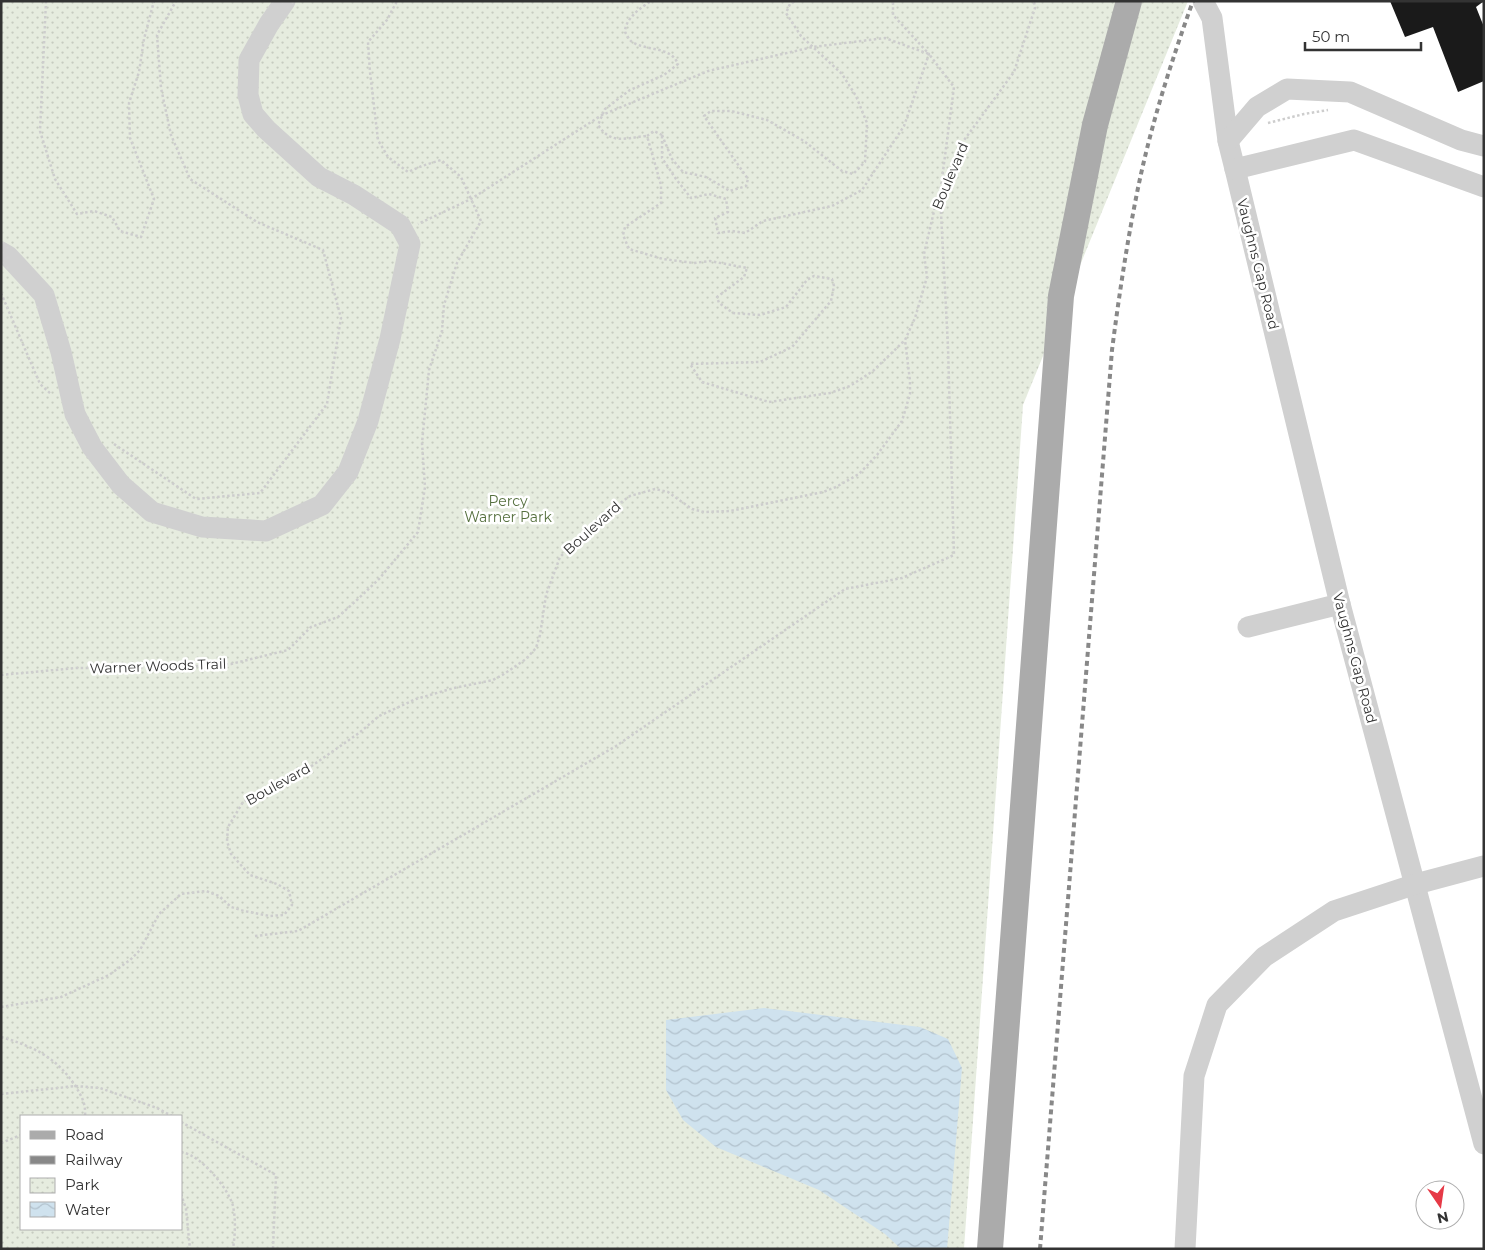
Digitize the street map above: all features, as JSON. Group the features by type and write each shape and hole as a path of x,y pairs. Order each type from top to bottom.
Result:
{"main road":[{"path":"990,1249 1062,296 1095,125 1129,1"}],"street":[{"path":"1,252 8,256 44,296 61,352 75,414 92,447 121,485 152,512 202,527 266,531 322,505 348,472 368,421 390,339 410,244 400,225 383,213 319,177 266,130 253,114 248,95 249,60 269,24 285,1"},
{"name":"Vaughns Gap Road","path":"1203,1 1212,18 1228,141 1340,604 1484,1144"},
{"path":"1228,141 1257,107 1287,89 1350,92 1461,140 1484,146"},
{"path":"1235,169 1354,140 1484,187"},
{"path":"1248,627 1340,604"},
{"path":"1185,1249 1194,1076 1217,1005 1264,957 1334,911 1416,884 1484,866"}],"path":[{"path":"46,1 40,131 55,178 77,214 94,211 112,217 120,231 141,237 154,199 130,138 129,103 139,72 144,39 154,1"},
{"path":"110,442 196,499 260,493 327,404 341,318 323,250 258,222 190,179 171,135 161,88 157,35 176,1"},
{"name":"Warner Woods Trail","path":"1,675 76,668 179,667 231,664 288,650 311,627 338,617 379,579 418,532 426,487 422,443 429,370 442,331 444,305 457,263 481,221 461,177 441,160 408,172 388,157 378,140 368,42 387,20 397,1"},
{"path":"651,1 632,17 625,26 624,32 632,42 666,52 676,59 678,64 664,75 630,90 605,109 598,124 604,134 615,140 647,136 654,131 662,135 672,159 683,172 706,177 730,191 746,186 748,179 704,116 711,111 731,111 767,120 804,141 842,171 853,174 865,162 867,123 856,96 842,74 801,36 786,13 790,4 795,1"},
{"path":"255,936 298,931 616,746 844,589 902,578 954,555 948,347 940,194 954,86 893,15 893,1"},
{"name":"Boulevard","path":"1,1007 61,997 109,975 130,960 140,950 160,914 181,894 206,891 219,896 230,907 270,916 284,915 292,905 289,891 277,884 250,876 231,854 227,841 228,826 243,802 303,772 360,733 380,716 416,699 454,688 493,680 526,658 536,648 540,635 546,595 560,557 598,519 630,496 655,489 668,492 692,509 704,512 730,511 823,492 859,474 877,455 902,420 910,394 905,340 915,318 927,277 924,254 935,207 962,143 1014,72 1035,8 1034,1"},
{"path":"403,231 471,199 602,116 708,71 813,47 885,38 928,54"},
{"path":"662,135 662,158 691,198 709,194 726,199 728,212 716,218 718,233 732,231 746,233 763,221 832,206 862,190 904,126 928,54"},
{"path":"647,136 661,186 661,203 625,227 623,235 629,249 663,259 694,263 710,261 747,268 744,277 717,296 719,304 733,312 760,315 786,307 807,280 814,276 832,279 834,286 831,301 792,347 760,362 690,364 702,382 769,402 830,393 850,386 873,371 905,340"},
{"path":"1,293 40,384 75,414"},
{"path":"1,1037 44,1053 66,1071 81,1094 86,1106 85,1115"},
{"path":"1,1094 76,1086 100,1088 157,1108 170,1115"},
{"path":"182,1123 276,1175 273,1249"},
{"path":"1,1143 20,1135"},
{"path":"182,1152 192,1155 212,1173 228,1194 233,1206 236,1232 233,1249"},
{"path":"182,1197 186,1209 190,1249"}],"green space":[{"name":"Percy Warner Park","path":"1,1 1188,1 1023,405 964,1249 1,1249"}],"water":[{"path":"764,1008 920,1027 948,1039 962,1068 947,1249 901,1249 885,1234 819,1190 716,1147 683,1120 666,1090 666,1020"}],"building":[{"path":"1390,1 1484,1 1476,7 1484,27 1484,81 1458,92 1433,27 1405,37"}],"railway":[{"path":"1040,1249 1112,350 1120,289 1143,164 1162,94 1193,1"}]}
